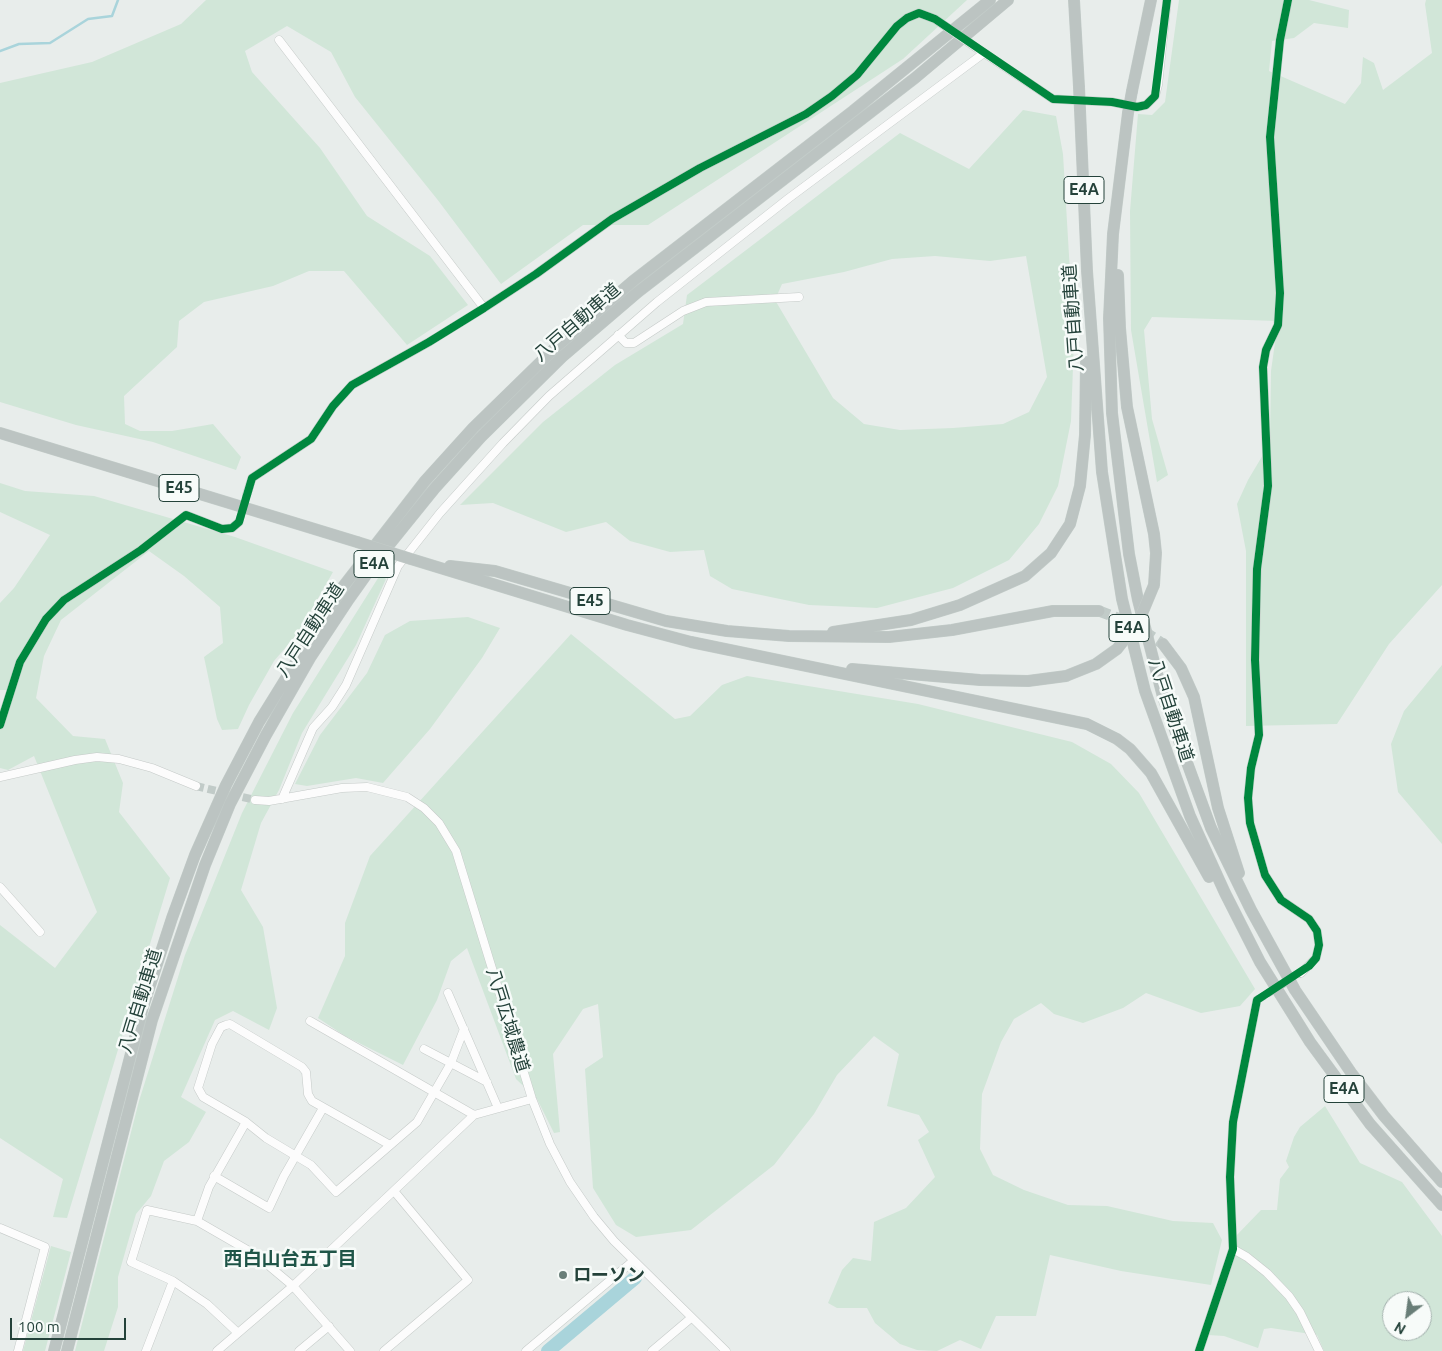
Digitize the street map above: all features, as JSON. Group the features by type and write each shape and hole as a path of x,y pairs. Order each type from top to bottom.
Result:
{"highway":[{"name":"八戸自動車道","path":"54,1351 143,1007 195,855 226,785 259,722 342,588 425,481 473,428 557,346 633,281 853,111 990,0"},
{"name":"八戸自動車道","path":"67,1351 152,1020 204,865 230,804 266,734 310,658 349,599 376,561 435,488 480,437 562,357 638,292 914,78 1008,0"},
{"name":"八戸自動車道","path":"1074,0 1087,271 1097,426 1107,513 1134,651 1156,724 1190,816 1221,886 1260,962 1310,1042 1345,1090 1376,1130 1442,1205"},
{"name":"八戸自動車道","path":"1152,0 1128,113 1113,234 1109,318 1112,414 1122,508 1138,600 1163,697 1198,794 1230,870 1295,990 1352,1074 1384,1116 1442,1182"},
{"path":"747,653 850,668 980,680 1028,681 1066,676 1096,664 1117,649 1139,621 1154,585 1156,553 1154,534 1132,434 1123,371 1118,291 1119,188"},
{"path":"760,634 824,633 911,620 960,605 1007,586 1025,576 1051,553 1070,524 1080,486 1083,464 1087,271"},
{"name":"E45","path":"0,433 660,634 747,653"},
{"name":"E45","path":"416,560 495,571 666,622 760,634"},
{"path":"760,634 822,638 889,637 952,630 1052,611 1100,611"},
{"path":"1163,644 1182,668 1194,697 1224,831 1241,880 1272,950"},
{"path":"747,653 1070,719 1087,724 1118,739 1130,749 1151,773 1226,907 1260,962"}],"street":[{"path":"248,494 252,478 311,439 333,406 352,385 429,342 484,308 536,274 612,219 700,168 806,114 857,75 896,26 907,18 919,13 935,19 1052,99 1112,102 1137,107 1146,105 1155,96 1158,85 1167,0"},
{"path":"1288,0 1280,40 1270,137 1280,292 1278,324 1266,350 1263,368 1268,486 1256,569 1255,660 1259,735 1251,768 1248,798 1250,823 1265,874 1281,900 1309,919 1317,931 1319,945 1316,958 1301,973"},
{"path":"279,40 484,308"},
{"path":"282,799 302,747 313,728 332,707 346,685 392,576 412,546 503,443 548,396 657,302 981,51"},
{"path":"618,335 626,343 634,343 683,310 706,302 798,297"},
{"path":"0,725 20,662 46,620 64,600 141,550 186,515 222,529 232,528 239,522"},
{"path":"0,778 75,760 97,757 118,759 143,766 196,786"},
{"name":"八戸広域農道","path":"255,800 269,801 342,788 367,788 407,797 424,808 439,823 456,851 532,1099 550,1144 570,1182 594,1217 633,1261 726,1351"},
{"path":"0,886 40,932"},
{"path":"448,993 498,1108"},
{"path":"1199,1351 1233,1249 1230,1177 1233,1122 1257,1000"},
{"path":"310,1021 474,1115"},
{"path":"390,1145 312,1101 308,1094 306,1072 302,1067 230,1024 221,1027 212,1044 198,1088 203,1097 246,1122 266,1138 311,1165 336,1192 417,1122 451,1063 464,1029"},
{"path":"424,1049 487,1082"},
{"path":"217,1351 293,1286 474,1115 532,1099"},
{"path":"214,1176 269,1208 324,1108"},
{"path":"197,1222 214,1176 246,1122"},
{"path":"384,1351 468,1280 394,1191"},
{"path":"238,1333 207,1304 173,1281 130,1262 147,1210 197,1222 256,1255 293,1286 350,1351"},
{"path":"0,1228 45,1247 18,1351"},
{"path":"1233,1249 1260,1268 1289,1296 1300,1312 1318,1351"},
{"path":"526,1351 633,1261"},
{"path":"146,1351 173,1281"},
{"path":"652,1351 692,1318"},
{"path":"299,1351 329,1326"}],"green space":[{"path":"206,0 967,0 903,59 648,225 583,225 501,284 437,199 355,97 331,52 287,26 245,51 252,72 320,148 367,216 430,256 468,305 407,345 344,271 309,271 273,286 204,302 179,321 177,347 124,396 125,424 140,431 172,431 213,424 241,457 236,470 153,442 76,425 0,402 0,83 92,62 181,24"},
{"path":"1179,0 1309,0 1349,10 1348,28 1314,23 1294,38 1272,41 1269,71 1345,104 1361,83 1363,57 1374,63 1383,90 1432,53 1425,4 1426,0 1442,0 1442,585 1389,644 1337,724 1246,726 1246,551 1237,504 1248,480 1270,443 1271,371 1278,321 1152,317 1144,330 1152,419 1168,475 1157,482 1131,330 1130,211 1138,114 1152,115 1165,102"},
{"path":"1023,110 1056,116 1063,154 1074,340 1071,421 1058,486 1039,524 1009,560 953,588 877,608 809,605 732,589 710,576 704,550 670,552 630,541 606,522 566,532 493,503 460,505 543,422 615,365 683,324 687,295 900,133 969,169","holes":["935,256 990,261 1026,256 1047,377 1029,412 1003,424 900,430 864,424 833,398 775,300 782,284 844,272 892,259"]},
{"path":"0,483 25,491 94,496 235,537 333,572 299,632 274,661 249,705 238,729 222,730 217,719 204,657 223,643 220,607 184,576 149,551 61,620 44,656 36,698 73,736 105,739 123,783 119,812 170,878 67,1218 53,1217 63,1179 0,1138 0,925 55,968 97,912 34,756 8,770 0,768 0,710 8,690 0,690 0,603 14,588 50,535 0,512"},
{"path":"380,575 386,579 356,645 302,733 279,790 261,823 241,890 263,927 277,1008 269,1030 233,1011 215,1020 181,1097 206,1112 189,1142 164,1161 151,1196 136,1214 118,1277 118,1307 104,1351 75,1351 139,1101 185,955 242,813 293,713"},
{"path":"468,617 500,628 482,658 430,729 383,783 356,778 307,786 295,784 320,735 367,673 385,635 410,621"},
{"path":"571,634 675,719 690,716 722,685 747,676 918,704 1072,742 1111,764 1139,793 1255,989 1240,1006 1201,1013 1146,993 1123,1008 1083,1023 1054,1014 1041,1003 1014,1019 1001,1042 982,1094 980,1149 993,1175 1024,1190 1068,1205 1107,1206 1173,1221 1213,1223 1222,1240 1211,1285 1121,1271 1050,1255 1036,1316 996,1316 981,1349 960,1340 937,1351 917,1350 900,1344 875,1323 867,1308 837,1308 828,1303 842,1270 853,1258 871,1261 874,1222 906,1208 935,1177 918,1140 929,1132 919,1115 887,1106 899,1054 874,1036 837,1075 814,1114 774,1165 691,1230 636,1237 616,1225 593,1188 585,1069 603,1057 598,1004 583,1009 553,1054 560,1132 554,1133 537,1099 516,1079 467,948 451,961 437,1000 403,1065 345,1036 318,1018 345,956 345,923 370,856"},
{"path":"1442,665 1442,844 1398,792 1391,744 1404,711"},
{"path":"1325,1106 1360,1163 1402,1182 1442,1236 1442,1351 1324,1351 1317,1335 1271,1328 1264,1329 1258,1348 1224,1336 1208,1335 1235,1237 1261,1210 1277,1210 1280,1179 1289,1167 1286,1161 1294,1137 1300,1127"},
{"path":"51,1246 71,1252 45,1351 23,1351"}],"waterway":[{"path":"0,51 19,44 50,43 88,19 112,16 118,0"},
{"path":"548,1351 635,1278"}],"tunnel":[{"path":"239,522 247,494"},
{"path":"1099,611 1131,623 1163,644"},
{"path":"196,786 255,800"},
{"path":"1257,1000 1301,973"}],"cycle path":[{"path":"0,725 20,662 46,619 64,600 141,550 186,515 222,529 232,528 239,522 252,478 311,439 333,406 352,385 429,342 484,308 536,274 612,219 700,168 806,114 857,75 897,26 907,18 919,13 935,19 1053,99 1112,102 1137,107 1146,105 1155,96 1167,0"},
{"path":"1199,1351 1233,1249 1230,1177 1233,1122 1257,1000 1309,966 1316,958 1319,945 1317,931 1309,919 1281,900 1265,875 1250,823 1248,798 1251,768 1259,735 1255,660 1257,569 1268,486 1263,367 1266,350 1278,325 1280,293 1270,137 1280,40 1288,0"}],"place":[{"name":"ローソン","path":"563,1275"}],"district":[{"name":"西白山台五丁目","path":"290,1259"}]}
